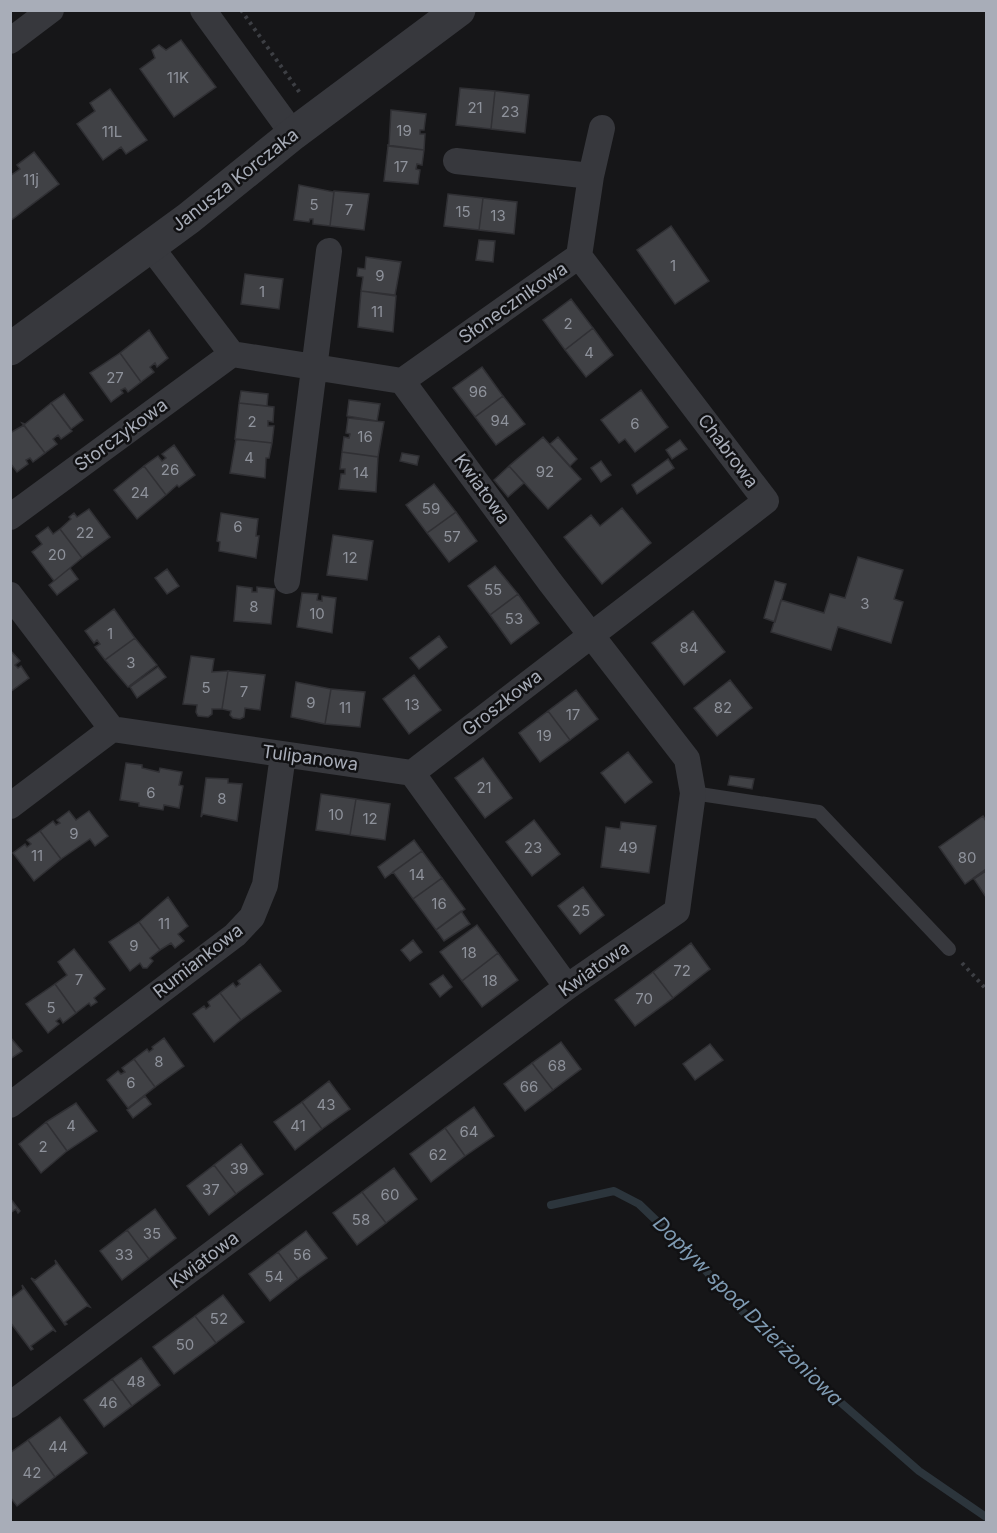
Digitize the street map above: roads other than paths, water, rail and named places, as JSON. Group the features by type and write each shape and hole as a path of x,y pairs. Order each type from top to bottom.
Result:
{"street":[{"path":"10,41 51,10"},
{"path":"203,10 285,124"},
{"name":"Janusza Korczaka","path":"10,349 189,218 285,124 459,10"},
{"name":"Słonecznikowa","path":"402,381 579,256 591,176 602,128"},
{"path":"456,161 591,176"},
{"path":"150,246 232,354 402,381"},
{"path":"287,581 329,251"},
{"name":"Chabrowa","path":"579,256 766,501 591,634"},
{"name":"Storczykowa","path":"10,517 232,354"},
{"name":"Kwiatowa","path":"10,1405 567,987 677,911 693,793 687,759 550,582 402,381"},
{"path":"10,596 112,729 10,806"},
{"name":"Groszkowa","path":"412,773 591,634"},
{"name":"Tulipanowa","path":"112,729 412,773"},
{"name":"Rumiankowa","path":"10,1104 235,935 252,917 265,885 283,755"},
{"path":"412,773 567,987"}],"lane":[{"path":"693,793 819,812 949,949"}],"waterway":[{"name":"Dopływ spod Dzierżoniowa","path":"551,1205 614,1191 639,1204 690,1253 740,1309 839,1401 919,1471 986,1517"}]}
